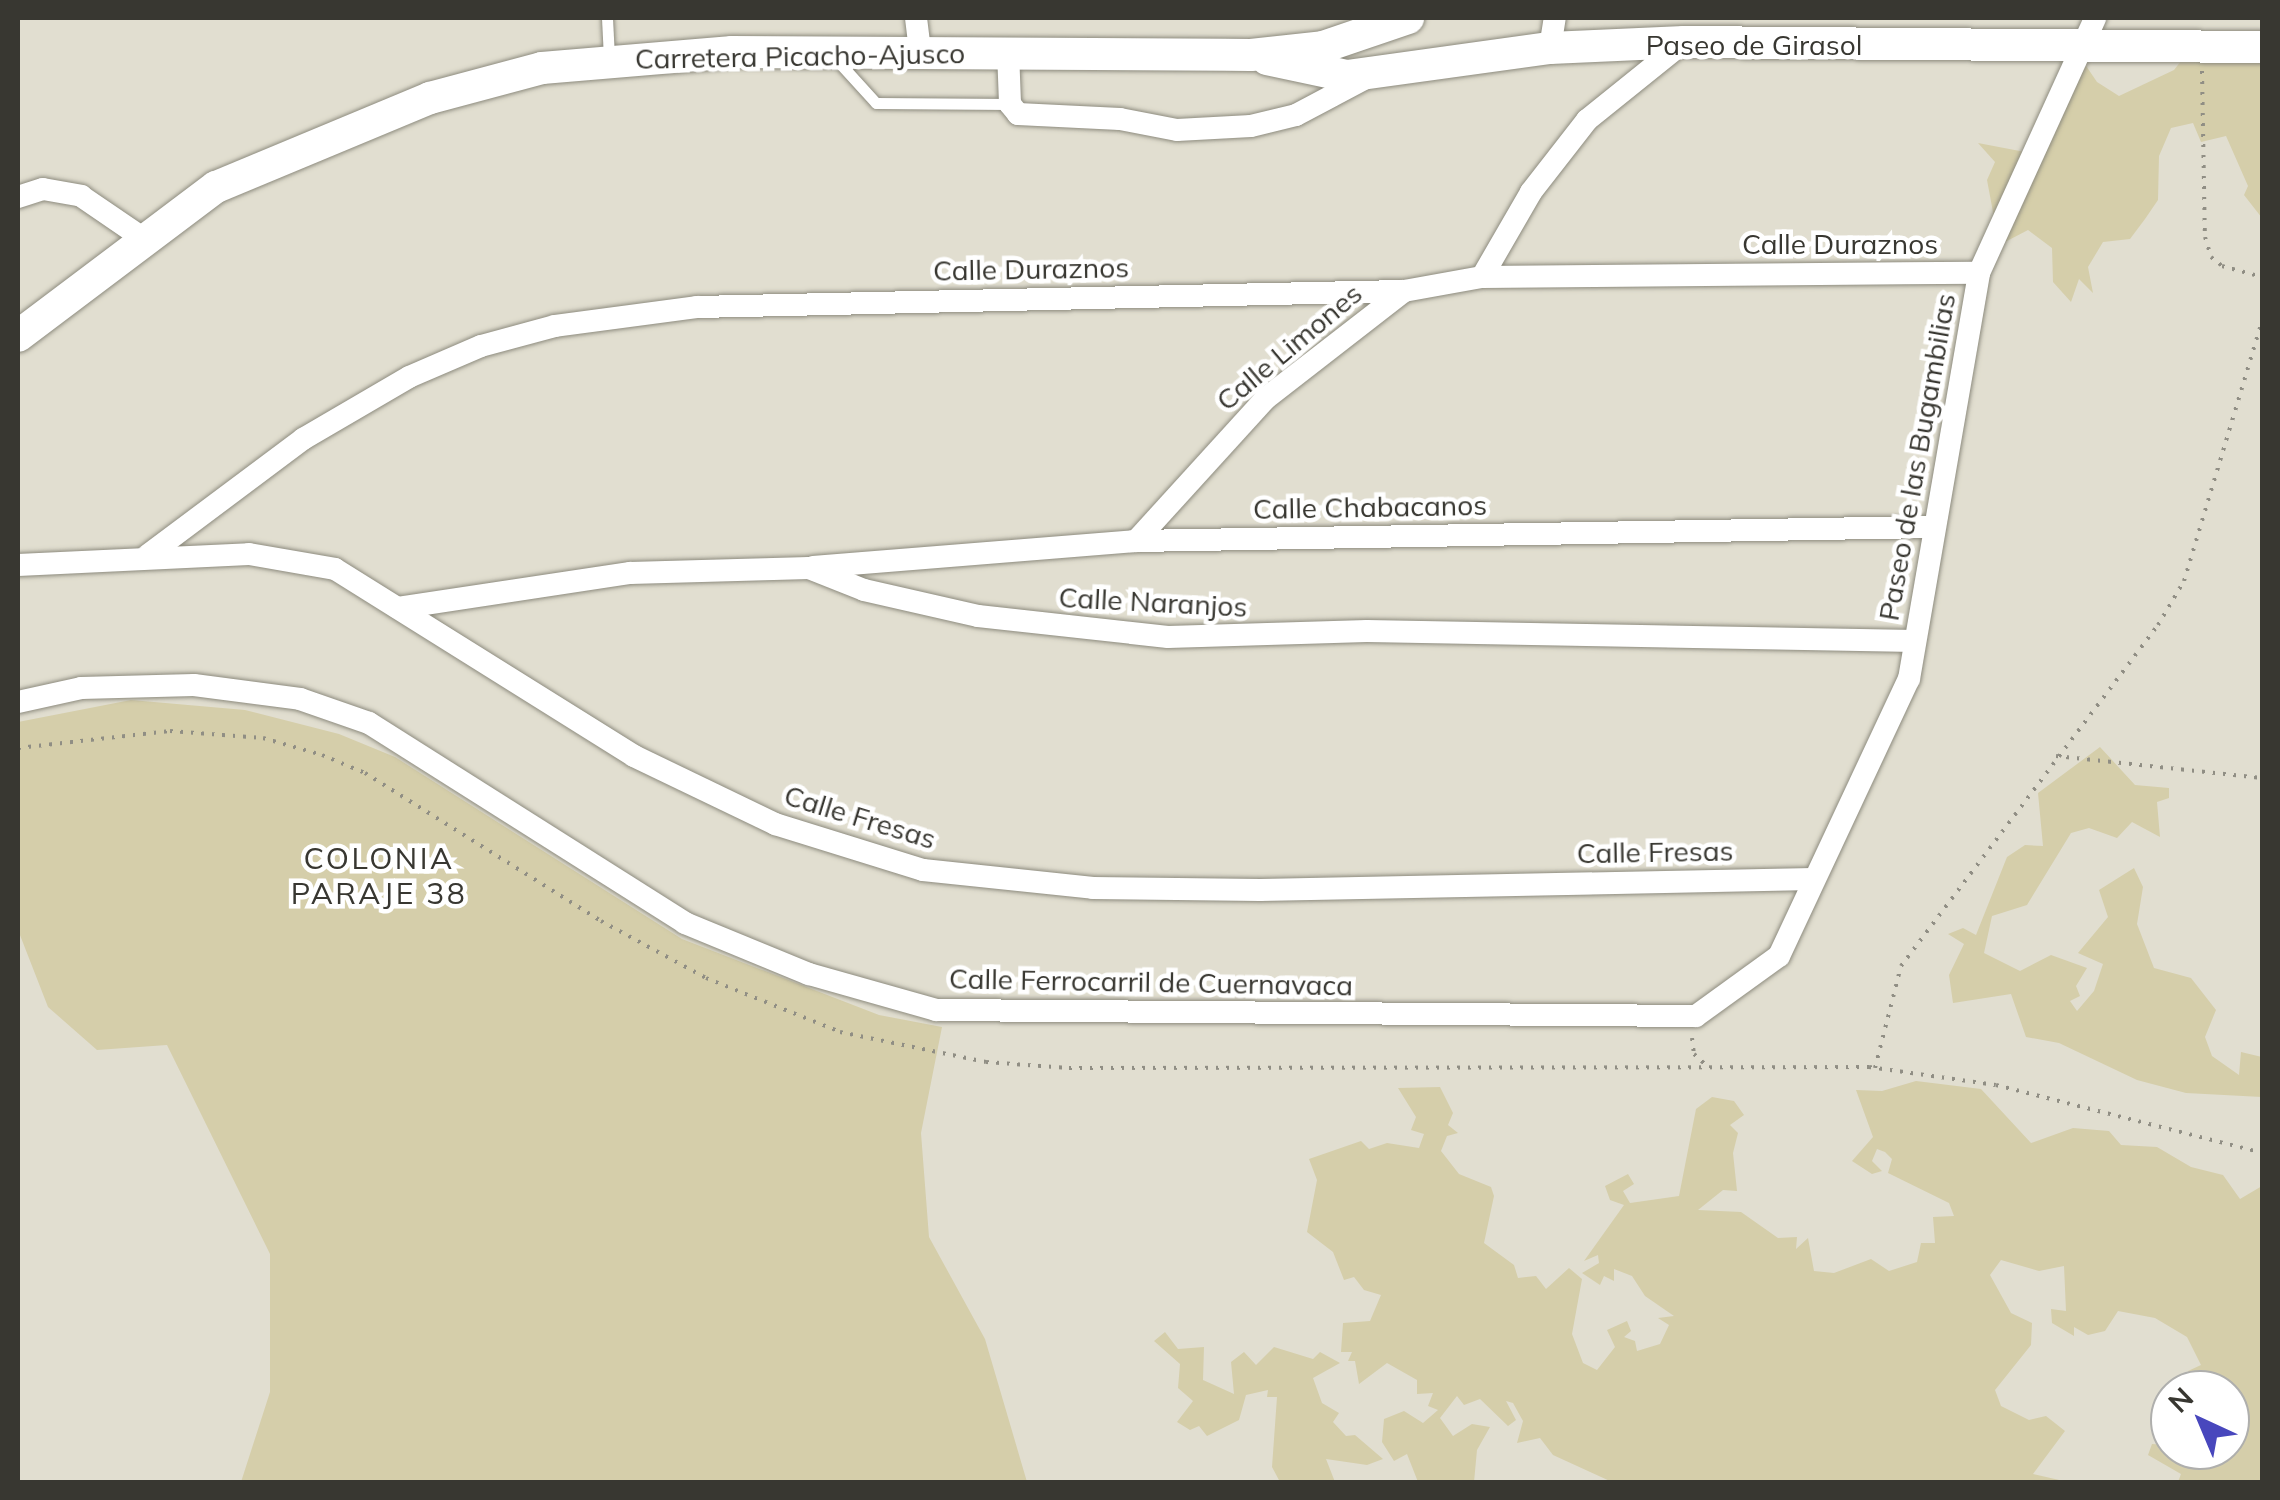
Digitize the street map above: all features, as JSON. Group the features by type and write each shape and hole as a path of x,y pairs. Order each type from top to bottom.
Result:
{"main road":[{"name":"Carretera Picacho-Ajusco","path":"18,336 141,237 216,187 278,156 430,98 542,68 832,52 1250,55 1324,47 1408,18"},
{"name":"Paseo de Girasol","path":"1250,55 1322,75 1374,73 1552,32 1684,42 2088,31 2203,46 2262,46"}],"street":[{"path":"916,18 920,52"},
{"name":"Paseo de las Bugambilias","path":"1813,879 1910,679 1932,527 1979,273 2088,31"},
{"path":"1482,277 1532,192 1587,120 1684,42"},
{"path":"1008,51 1010,104 1028,117 1093,116 1177,130 1251,126 1296,115 1374,73"},
{"path":"18,198 43,190 81,196 141,237"},
{"name":"Calle Duraznos","path":"148,554 303,439 409,377 481,346 555,326 698,307 1404,291 1482,277 1979,273"},
{"name":"Calle Limones","path":"1136,540 1266,399 1404,291"},
{"name":"Calle Chabacanos","path":"810,568 1136,540 1932,527"},
{"name":"Calle Fresas","path":"18,565 148,554 249,554 334,569 634,756 775,824 923,870 1093,888 1260,890 1813,879"},
{"name":"Calle Naranjos","path":"398,608 630,574 810,568 864,590 978,616 1149,636 1367,630 1915,641"},
{"name":"Calle Ferrocarril de Cuernavaca","path":"18,702 81,688 194,685 317,705 368,723 685,923 809,974 936,1010 1696,1016"},
{"path":"1696,1016 1778,956 1813,879"}],"lane":[{"path":"607,18 609,62"},
{"path":"832,52 876,104 1010,104"}],"path":[{"path":"2203,46 2205,237 2211,257 2222,266 2262,277"},
{"path":"1875,1068 1901,966 2158,625 2184,580 2262,322"},
{"path":"18,748 170,731 264,738 322,756 365,773 612,928 706,978 840,1032 904,1047 1069,1068 1875,1068 1996,1085 2262,1153"},
{"path":"2056,756 2262,778"},
{"path":"1696,1016 1691,1047 1707,1066"}],"shaded area":[{"path":"2262,41 2262,218 2244,195 2248,186 2226,136 2201,142 2193,123 2171,128 2159,156 2158,200 2145,219 2130,239 2103,242 2088,267 2093,293 2079,279 2071,302 2053,282 2052,248 2028,230 2005,242 1996,228 1987,180 1995,162 1978,143 2025,152 2080,57 2097,82 2119,96 2174,70 2185,56"},
{"path":"131,700 245,710 339,734 395,757 682,939 879,1015 942,1027 921,1133 929,1237 985,1339 1027,1482 241,1482 270,1392 270,1254 167,1045 97,1050 48,1007 18,930 18,722"},
{"path":"2100,747 2135,785 2169,788 2169,798 2157,802 2160,837 2132,822 2117,838 2089,828 2071,833 2027,905 1992,916 1984,953 2020,971 2051,955 2087,968 2076,986 2080,996 2070,1001 2077,1011 2094,991 2103,964 2078,953 2108,917 2099,890 2134,868 2143,887 2137,924 2154,968 2191,978 2216,1010 2205,1037 2212,1056 2239,1075 2241,1052 2262,1057 2262,1097 2186,1093 2137,1080 2059,1043 2026,1037 2011,994 1953,1003 1949,975 1964,944 1948,934 1963,928 1976,935 2007,857 2025,845 2043,846 2038,793"},
{"path":"1916,1081 1981,1089 2031,1143 2073,1128 2109,1131 2121,1145 2157,1147 2191,1167 2223,1175 2240,1199 2262,1186 2262,1482 2178,1482 2181,1474 2174,1470 2250,1470 2250,1370 2190,1370 2201,1365 2187,1337 2155,1318 2118,1311 2105,1331 2088,1335 2074,1327 2074,1336 2052,1323 2051,1309 2066,1311 2064,1266 2039,1271 2001,1260 1990,1275 2011,1313 2032,1323 2031,1345 1995,1390 2001,1406 2029,1420 2046,1416 2065,1431 2033,1474 2068,1482 1612,1482 1553,1455 1540,1438 1517,1443 1523,1421 1513,1403 1506,1401 1516,1420 1508,1426 1480,1399 1464,1405 1457,1396 1440,1418 1453,1436 1472,1424 1490,1427 1477,1450 1474,1482 1418,1482 1407,1454 1394,1461 1382,1442 1384,1419 1404,1411 1423,1423 1438,1410 1428,1406 1433,1393 1417,1394 1417,1380 1387,1363 1359,1384 1355,1361 1348,1361 1352,1352 1341,1352 1343,1323 1370,1321 1381,1295 1364,1290 1354,1277 1344,1280 1333,1252 1307,1232 1317,1180 1309,1159 1361,1141 1369,1149 1387,1143 1419,1148 1424,1134 1411,1130 1416,1117 1398,1088 1440,1087 1453,1113 1448,1125 1458,1133 1447,1136 1441,1151 1459,1174 1491,1187 1494,1196 1484,1243 1514,1265 1518,1278 1536,1276 1546,1289 1569,1268 1582,1279 1572,1334 1583,1363 1597,1370 1615,1347 1607,1330 1627,1321 1631,1331 1624,1337 1635,1341 1637,1351 1660,1344 1669,1325 1658,1318 1674,1316 1645,1296 1632,1276 1614,1269 1614,1281 1604,1276 1600,1285 1582,1273 1599,1263 1598,1255 1584,1261 1624,1205 1610,1200 1605,1186 1628,1174 1634,1184 1623,1191 1630,1203 1679,1196 1696,1109 1712,1097 1734,1101 1744,1115 1730,1125 1738,1133 1733,1153 1737,1191 1723,1190 1698,1210 1741,1212 1778,1238 1797,1237 1796,1249 1808,1238 1814,1271 1834,1273 1871,1259 1889,1271 1917,1262 1921,1243 1935,1243 1933,1217 1954,1216 1949,1203 1888,1173 1892,1159 1885,1152 1877,1149 1872,1161 1882,1171 1872,1174 1852,1161 1873,1137 1856,1090 1882,1091"},
{"path":"1165,1332 1178,1349 1204,1347 1203,1380 1234,1394 1231,1362 1244,1352 1256,1365 1274,1347 1313,1359 1320,1352 1340,1363 1313,1378 1322,1403 1339,1413 1333,1422 1346,1436 1355,1435 1383,1459 1367,1465 1326,1459 1335,1482 1280,1482 1272,1467 1277,1397 1267,1397 1268,1390 1246,1395 1239,1420 1207,1436 1199,1426 1190,1430 1177,1422 1193,1401 1178,1388 1180,1364 1154,1341"}],"district":[{"name":"COLONIA PARAJE 38","path":"379,875"}]}
